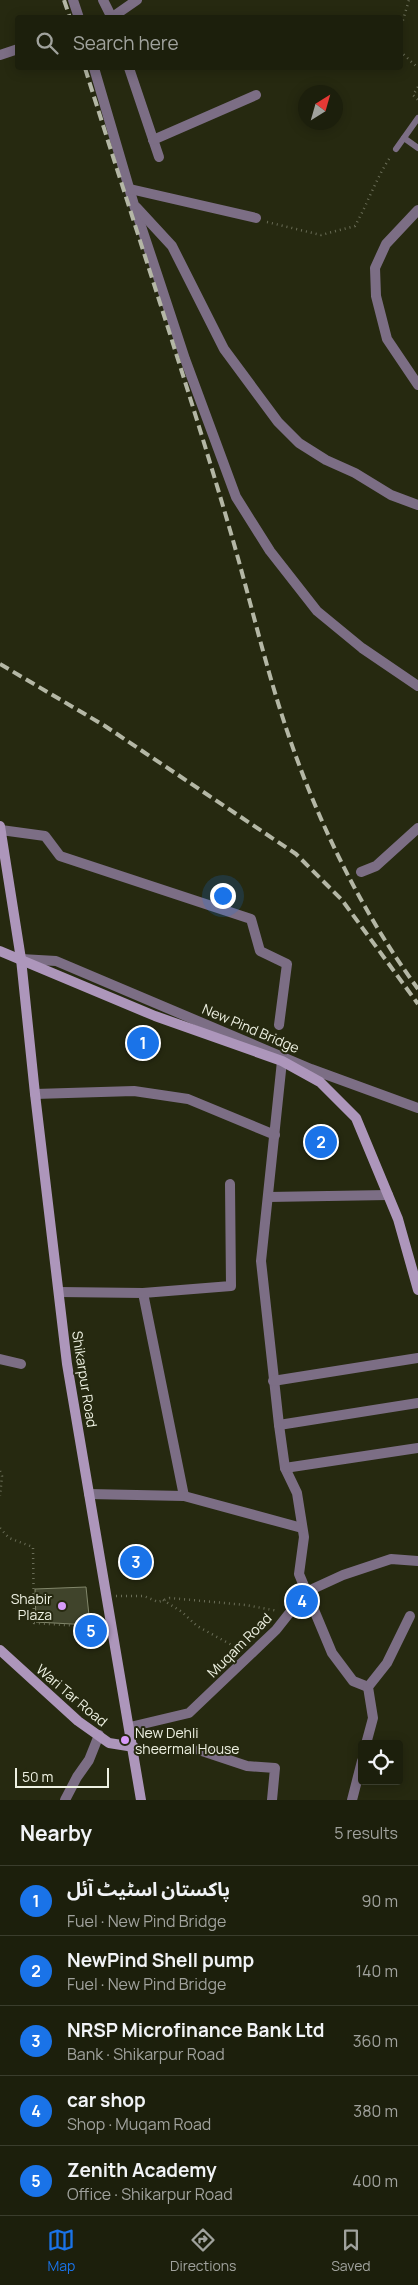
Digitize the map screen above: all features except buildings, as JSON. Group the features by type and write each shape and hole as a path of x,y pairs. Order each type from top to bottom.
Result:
{"street":[{"path":"73,0 77,15"},
{"path":"103,0 110,15"},
{"path":"114,15 137,0"},
{"path":"0,55 15,50"},
{"path":"95,70 134,205 185,359 236,497 270,551 317,611 362,648 418,686"},
{"path":"130,70 159,157"},
{"path":"153,140 256,95"},
{"path":"130,189 256,218"},
{"path":"134,205 172,246 224,349 278,422 299,443 326,460 355,473 390,496 418,505"},
{"path":"418,210 386,244 375,268 376,296 387,339 418,385"},
{"name":"Shikarpur Road","path":"0,826 21,958 35,1094 68,1364 134,1747 141,1800"},
{"path":"361,872 376,866 418,828"},
{"path":"0,830 45,836 60,856 251,920 260,951 286,964 279,1024"},
{"path":"0,951 21,958 155,1016 282,1061 320,1082 356,1118 398,1218 418,1290"},
{"name":"New Pind Bridge","path":"21,958 56,961 311,1069 418,1108"},
{"path":"282,1061 261,1261 273,1381 285,1468 297,1493 304,1537 299,1574 332,1653 353,1681 368,1687"},
{"path":"35,1094 134,1091 188,1099 275,1135"},
{"path":"59,1292 143,1293 231,1286 230,1184"},
{"path":"268,1197 388,1194"},
{"path":"143,1293 184,1496"},
{"path":"273,1381 418,1358"},
{"path":"0,1359 21,1364"},
{"path":"279,1425 418,1402"},
{"path":"285,1468 418,1448"},
{"path":"89,1494 184,1496 302,1528"},
{"name":"Muqam Road","path":"130,1727 189,1713 276,1630 306,1592 343,1575 391,1559 418,1560"},
{"path":"367,1740 373,1718 368,1687 386,1663 410,1616"},
{"name":"Wari Tar Road","path":"0,1650 78,1721 109,1742 134,1747"},
{"path":"65,1800 76,1777 89,1760 98,1735"},
{"path":"199,1750 247,1766 275,1768 272,1800"},
{"path":"352,1800 358,1777"}],"lane":[{"path":"396,149 418,118"},
{"path":"404,138 418,148"}],"path":[{"path":"403,20 409,0"},
{"path":"403,54 418,68"},
{"path":"418,87 413,95 418,100"},
{"path":"256,218 321,235 355,226 368,205 381,171 396,149"},
{"path":"0,1471 2,1476 0,1496"},
{"path":"0,1528 9,1538 33,1547 34,1623 97,1627"},
{"path":"107,1596 144,1596 158,1602 170,1598 246,1605 290,1613"},
{"path":"163,1600 182,1612 197,1626 249,1656"}],"railway":[{"path":"64,0 69,15"},
{"path":"86,70 213,472 272,684 291,743 320,817 355,888 395,957 418,989"},
{"path":"0,664 105,726 296,854 342,900 418,1004"}],"place":[{"name":"پاکستان اسٹیٹ آئل","path":"143,1043"},
{"name":"NewPind Shell pump","path":"321,1142"},
{"name":"NRSP Microfinance Bank Ltd","path":"136,1562"},
{"name":"car shop","path":"302,1601"},
{"name":"Shabir Plaza","path":"62,1606"},
{"name":"Zenith Academy","path":"91,1631"},
{"name":"New Dehli sheermal House","path":"125,1740"}]}
